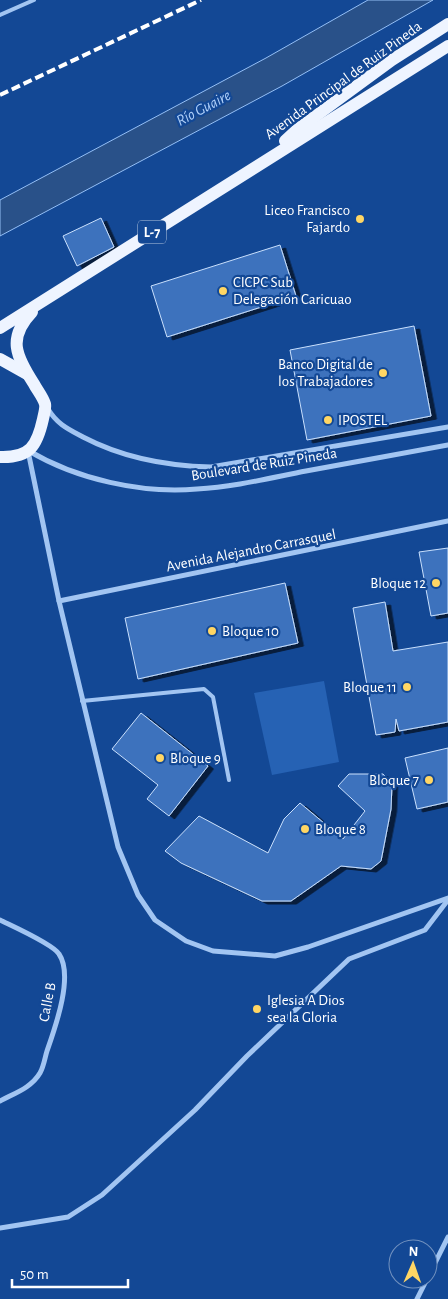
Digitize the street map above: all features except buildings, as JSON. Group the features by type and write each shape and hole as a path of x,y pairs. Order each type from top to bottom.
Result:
{"main road":[{"name":"Avenida Principal de Ruiz Pineda","path":"259,164 298,129 392,60 448,24"},
{"name":"Avenida Principal de Ruiz Pineda","path":"0,328 448,46"},
{"name":"Avenida Principal de Ruiz Pineda","path":"44,299 22,322 16,339 18,356 46,406"},
{"path":"0,359 27,374"},
{"path":"0,457 12,457 28,451 37,442 46,406"}],"street":[{"name":"Boulevard de Ruiz Pineda","path":"46,406 54,419 67,429 111,450 134,458 186,466 212,466 448,427"},
{"name":"Boulevard de Ruiz Pineda","path":"28,451 72,471 117,484 164,490 196,490 448,445"},
{"path":"28,451 59,601 118,847 138,895 155,920 186,941 213,951 275,956 308,947 448,899"},
{"name":"Avenida Alejandro Carrasquel","path":"59,601 448,521"},
{"path":"0,1228 68,1217 102,1195 195,1110 254,1049 349,960 425,930 448,899"},
{"name":"Calle B","path":"0,920 38,939 59,954 64,970 60,1012 40,1073 27,1088 0,1101"},
{"path":"438,1257 448,1237"}],"lane":[{"path":"0,14 34,0"},
{"path":"82,701 204,689 213,696 230,780"}],"shaded area":[{"path":"324,681 339,762 272,775 254,693"}],"water":[{"name":"Río Guaire","path":"368,0 433,0 282,86 0,236 0,200 266,58"}],"railway":[{"path":"0,95 201,0"}],"place":[{"name":"Liceo Francisco Fajardo","path":"360,219"},
{"name":"CICPC Sub Delegación Caricuao","path":"223,291"},
{"name":"Banco Digital de los Trabajadores","path":"383,373"},
{"name":"IPOSTEL","path":"328,420"},
{"name":"Bloque 12","path":"436,583"},
{"name":"Bloque 10","path":"212,631"},
{"name":"Bloque 11","path":"407,687"},
{"name":"Bloque 9","path":"160,758"},
{"name":"Bloque 7","path":"429,780"},
{"name":"Bloque 8","path":"305,829"},
{"name":"Iglesia A Dios sea la Gloria","path":"257,1009"}]}
